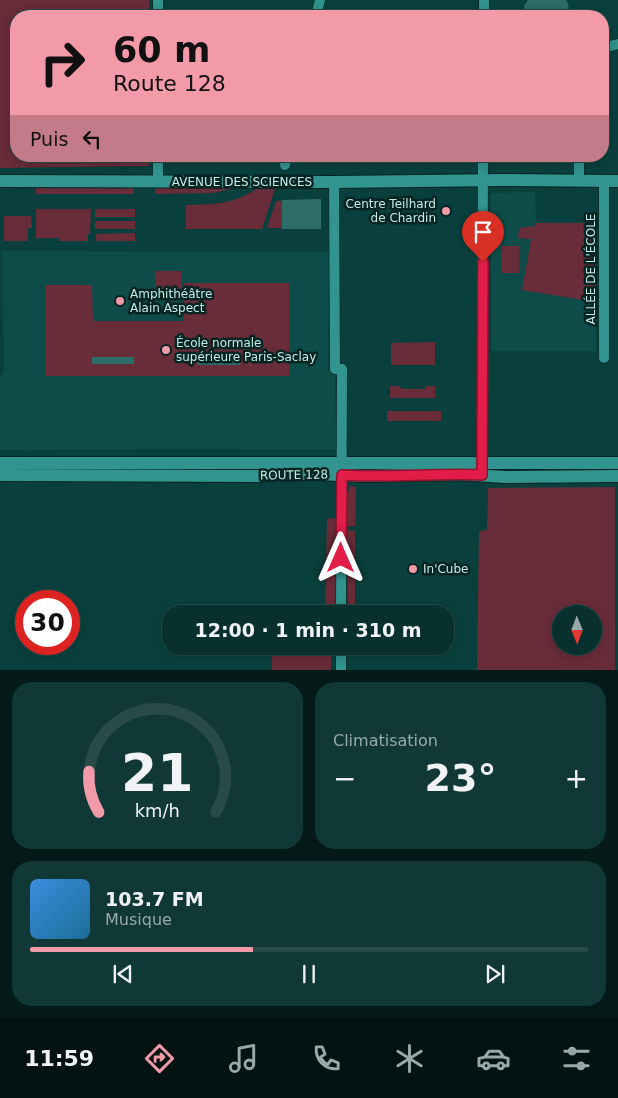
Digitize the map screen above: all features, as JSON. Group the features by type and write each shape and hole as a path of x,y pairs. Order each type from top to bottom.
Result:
{"main road":[{"name":"AVENUE DES SCIENCES","path":"0,181 618,181"},
{"name":"ROUTE 128","path":"0,463 342,469 366,476 401,476 460,474 482,469 618,463"},
{"name":"ROUTE 128","path":"0,475 259,476 342,469"},
{"name":"ROUTE 128","path":"482,469 505,477 618,476"}],"street":[{"path":"158,162 158,182"},
{"path":"482,469 483,162"},
{"path":"579,162 579,181"},
{"name":"ALLÉE DE L'ÉCOLE","path":"604,181 604,358"},
{"path":"334,182 335,369 342,369 341,605"},
{"path":"341,655 341,670"}],"shaded area":[{"path":"0,0 149,0 149,10 10,10 10,162 149,162 149,166 0,168"},
{"path":"528,0 566,0 569,10 525,10 524,6"},
{"path":"264,184 274,184 273,189 275,189 262,229 186,229 186,205 235,200"},
{"path":"36,186 134,186 134,194 36,194"},
{"path":"155,186 238,187 214,193 155,194"},
{"path":"535,192 536,223 595,223 596,351 491,351 491,193"},
{"path":"321,199 321,229 282,229 282,200"},
{"path":"276,201 282,201 282,228 267,228"},
{"path":"36,209 91,209 88,241 59,241 59,238 36,238"},
{"path":"95,209 135,209 135,217 95,217"},
{"path":"4,216 31,216 32,228 28,228 28,241 4,241"},
{"path":"95,221 135,221 135,229 95,229"},
{"path":"535,223 595,223 595,302 522,290 531,239 518,238 519,228 535,226"},
{"path":"135,233 135,241 96,241 96,234"},
{"path":"502,246 519,246 519,273 502,273"},
{"name":"École normale supérieure Paris-Saclay","path":"2,251 331,252 331,284 328,284 328,371 335,371 336,449 0,450 0,377 4,372"},
{"path":"155,271 181,271 181,289 155,289"},
{"path":"184,283 289,283 289,376 46,376 46,285 92,285 93,321 184,321"},
{"path":"435,342 435,365 391,365 391,343"},
{"path":"92,357 134,357 134,364 92,364"},
{"path":"197,358 240,358 240,365 197,365"},
{"path":"390,386 400,386 401,389 425,389 425,386 435,386 435,398 390,398"},
{"path":"387,411 441,411 441,421 387,421"},
{"path":"350,486 356,487 355,526 347,527 346,500"},
{"path":"615,487 615,670 477,670 479,531 487,530 488,488"},
{"path":"327,518 336,519 336,605 325,605"},
{"path":"347,530 355,531 355,605 348,605"},
{"path":"272,655 331,655 331,670 272,670"}],"place":[{"name":"Centre Teilhard de Chardin","path":"446,211"},
{"name":"Amphithéâtre Alain Aspect","path":"120,301"},
{"name":"École normale supérieure Paris-Saclay","path":"166,350"},
{"name":"In'Cube","path":"413,569"}],"route":[{"path":"341,558 342,475 482,475 483,262"}]}
